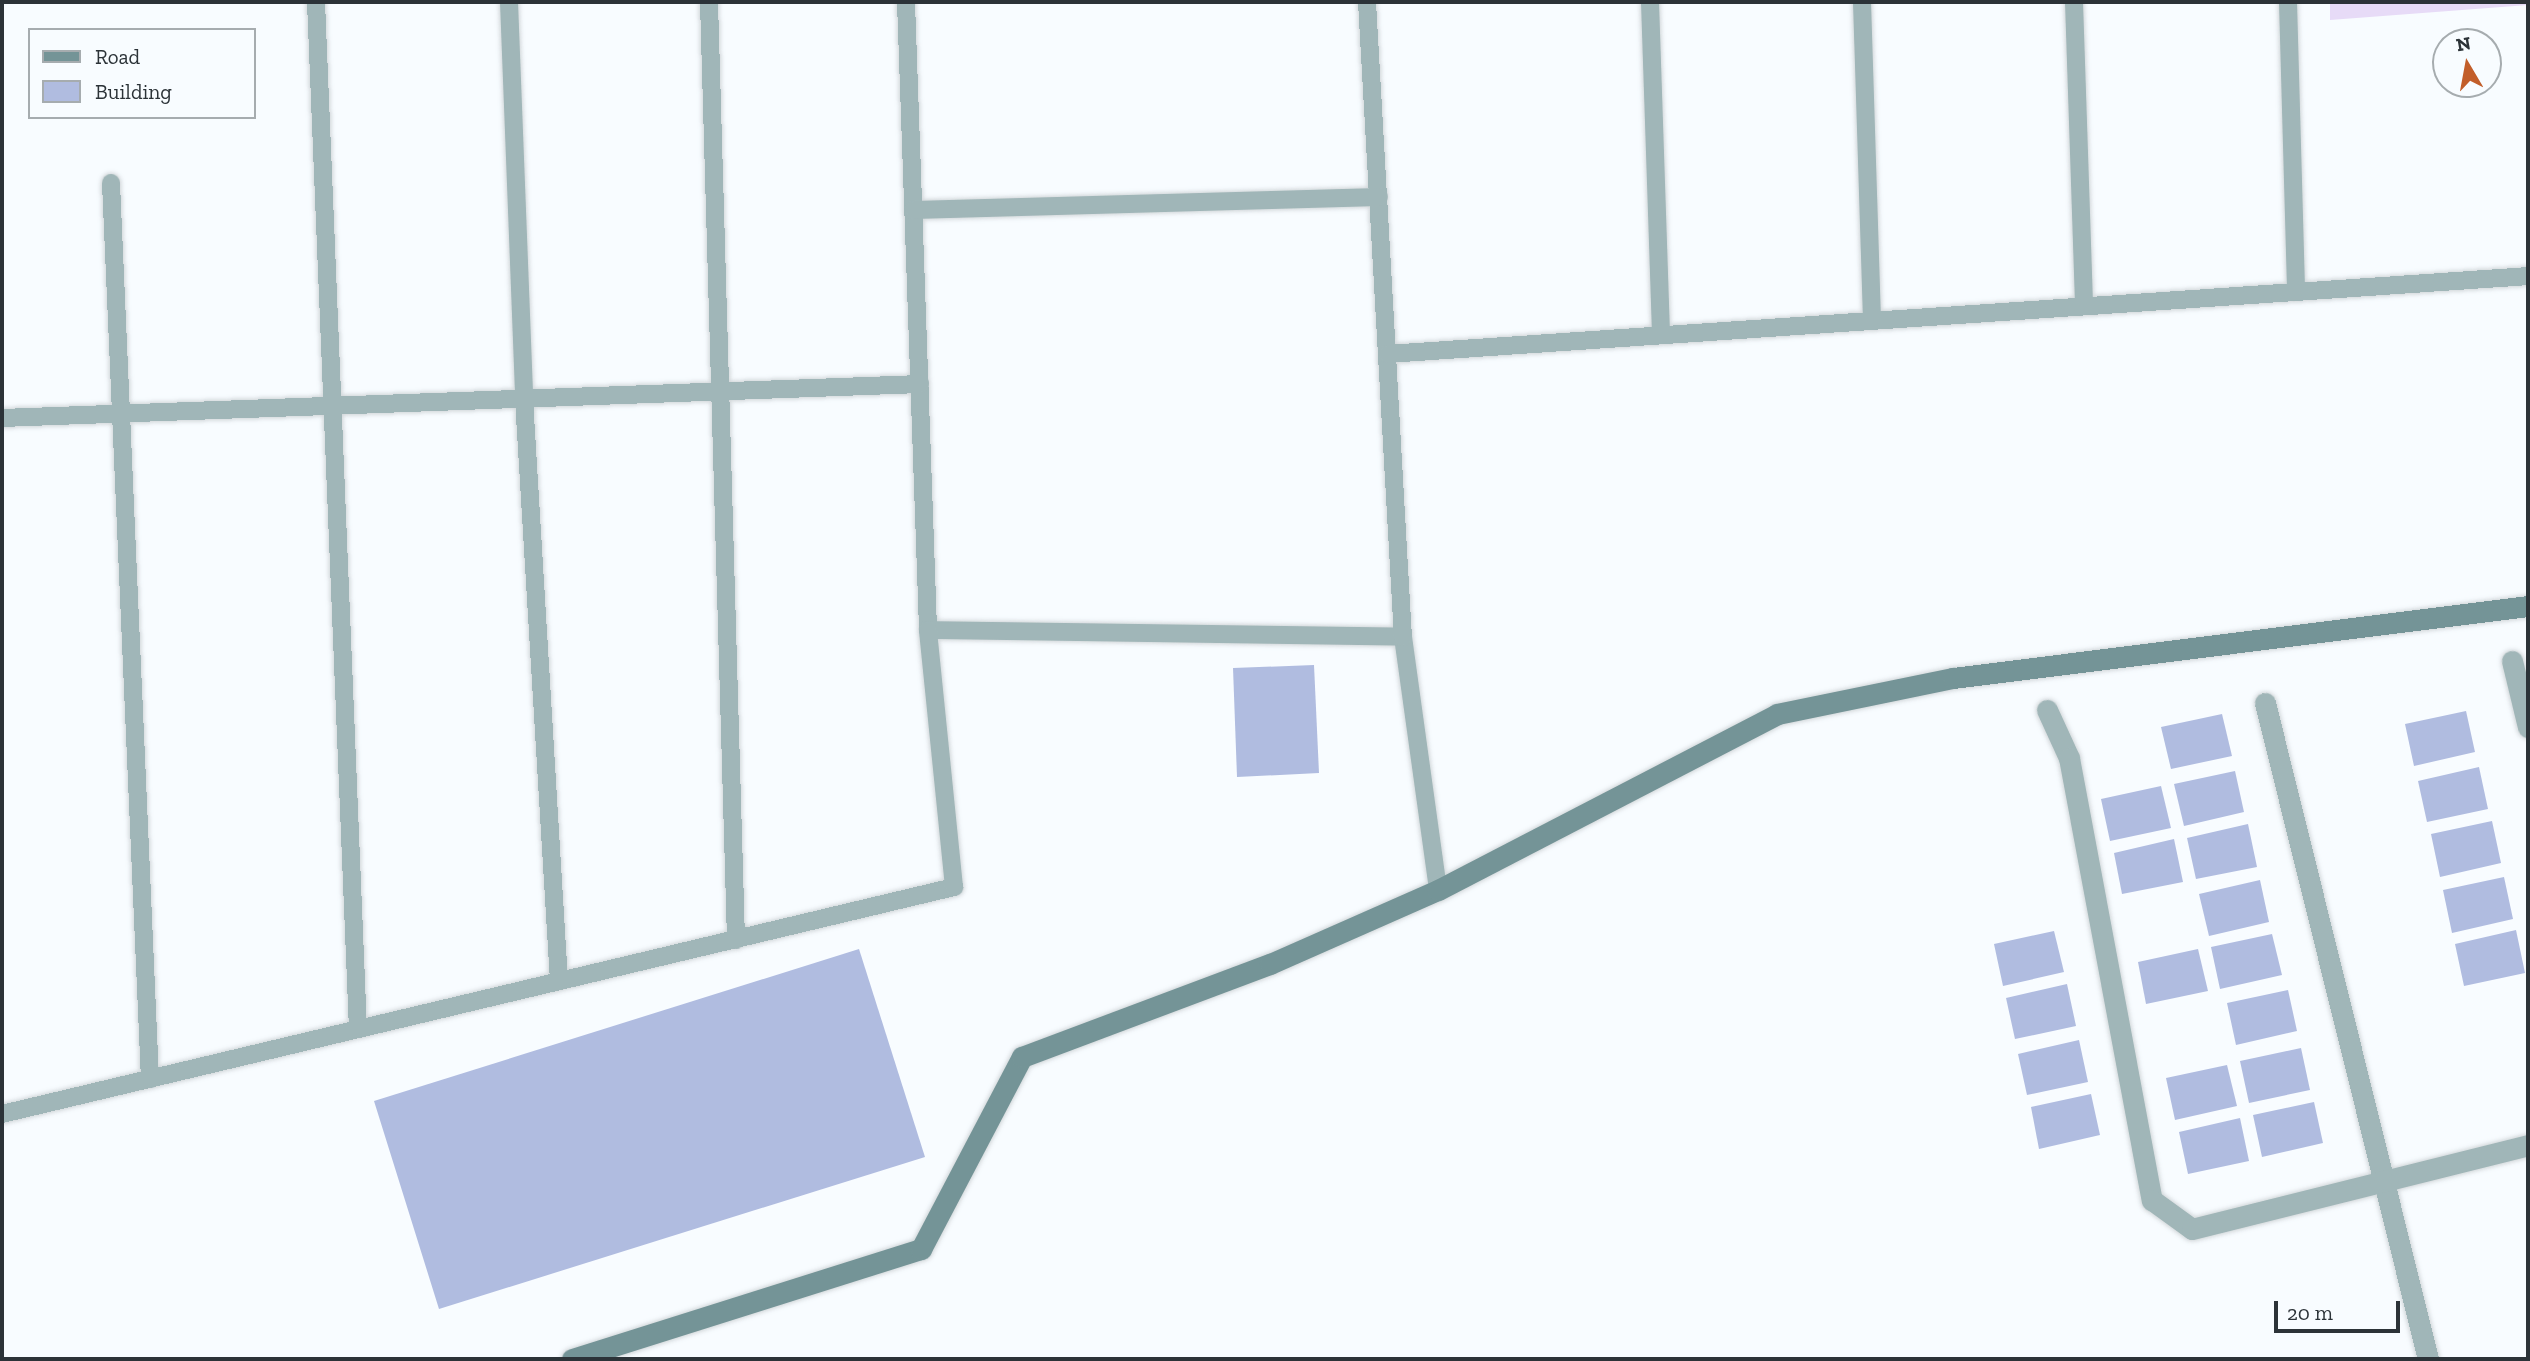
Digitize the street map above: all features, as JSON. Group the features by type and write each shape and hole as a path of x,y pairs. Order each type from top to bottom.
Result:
{"street":[{"path":"572,1359 921,1248 1022,1057 1270,964 1438,890 1777,714 1953,678 2528,606"},
{"path":"2512,661 2528,727"},
{"path":"2266,703 2386,1180 2428,1359"},
{"path":"2047,710 2069,758 2152,1200 2192,1229 2528,1145"}],"lane":[{"path":"316,2 358,1030"},
{"path":"509,2 524,399 559,981"},
{"path":"709,2 736,940"},
{"path":"2,1114 954,887 928,630 906,2"},
{"path":"1367,2 1404,636 1438,890"},
{"path":"1650,2 1661,335"},
{"path":"1862,2 1872,320"},
{"path":"2074,2 2084,306"},
{"path":"2288,2 2296,292"},
{"path":"111,183 149,1079"},
{"path":"914,210 1379,197"},
{"path":"1388,354 2528,276"},
{"path":"2,418 920,384"},
{"path":"928,630 1404,636"}],"shaded area":[{"path":"2330,2 2528,2 2528,5 2330,20"}],"building":[{"path":"1314,665 1319,773 1237,777 1233,668"},
{"path":"2466,711 2475,752 2414,766 2405,724"},
{"path":"2222,714 2232,756 2171,769 2161,727"},
{"path":"2479,767 2488,809 2427,822 2418,781"},
{"path":"2235,771 2244,812 2184,826 2174,784"},
{"path":"2161,786 2171,828 2110,841 2101,799"},
{"path":"2492,821 2501,863 2440,877 2431,834"},
{"path":"2248,824 2257,867 2196,879 2187,838"},
{"path":"2174,839 2183,882 2122,894 2114,853"},
{"path":"2504,877 2513,919 2452,933 2443,890"},
{"path":"2260,880 2269,922 2209,936 2199,894"},
{"path":"2516,930 2525,973 2464,986 2455,944"},
{"path":"2054,931 2064,972 2003,986 1994,944"},
{"path":"2272,934 2282,975 2220,989 2211,947"},
{"path":"859,949 925,1157 439,1309 374,1101"},
{"path":"2198,949 2208,991 2146,1004 2138,962"},
{"path":"2067,984 2076,1026 2015,1039 2006,998"},
{"path":"2288,990 2297,1031 2236,1045 2227,1003"},
{"path":"2079,1040 2088,1082 2027,1095 2018,1054"},
{"path":"2301,1048 2310,1090 2249,1103 2240,1061"},
{"path":"2227,1065 2237,1106 2175,1120 2166,1078"},
{"path":"2091,1094 2100,1135 2039,1149 2031,1107"},
{"path":"2314,1102 2323,1143 2262,1157 2253,1115"},
{"path":"2240,1118 2249,1161 2188,1174 2179,1132"}]}
